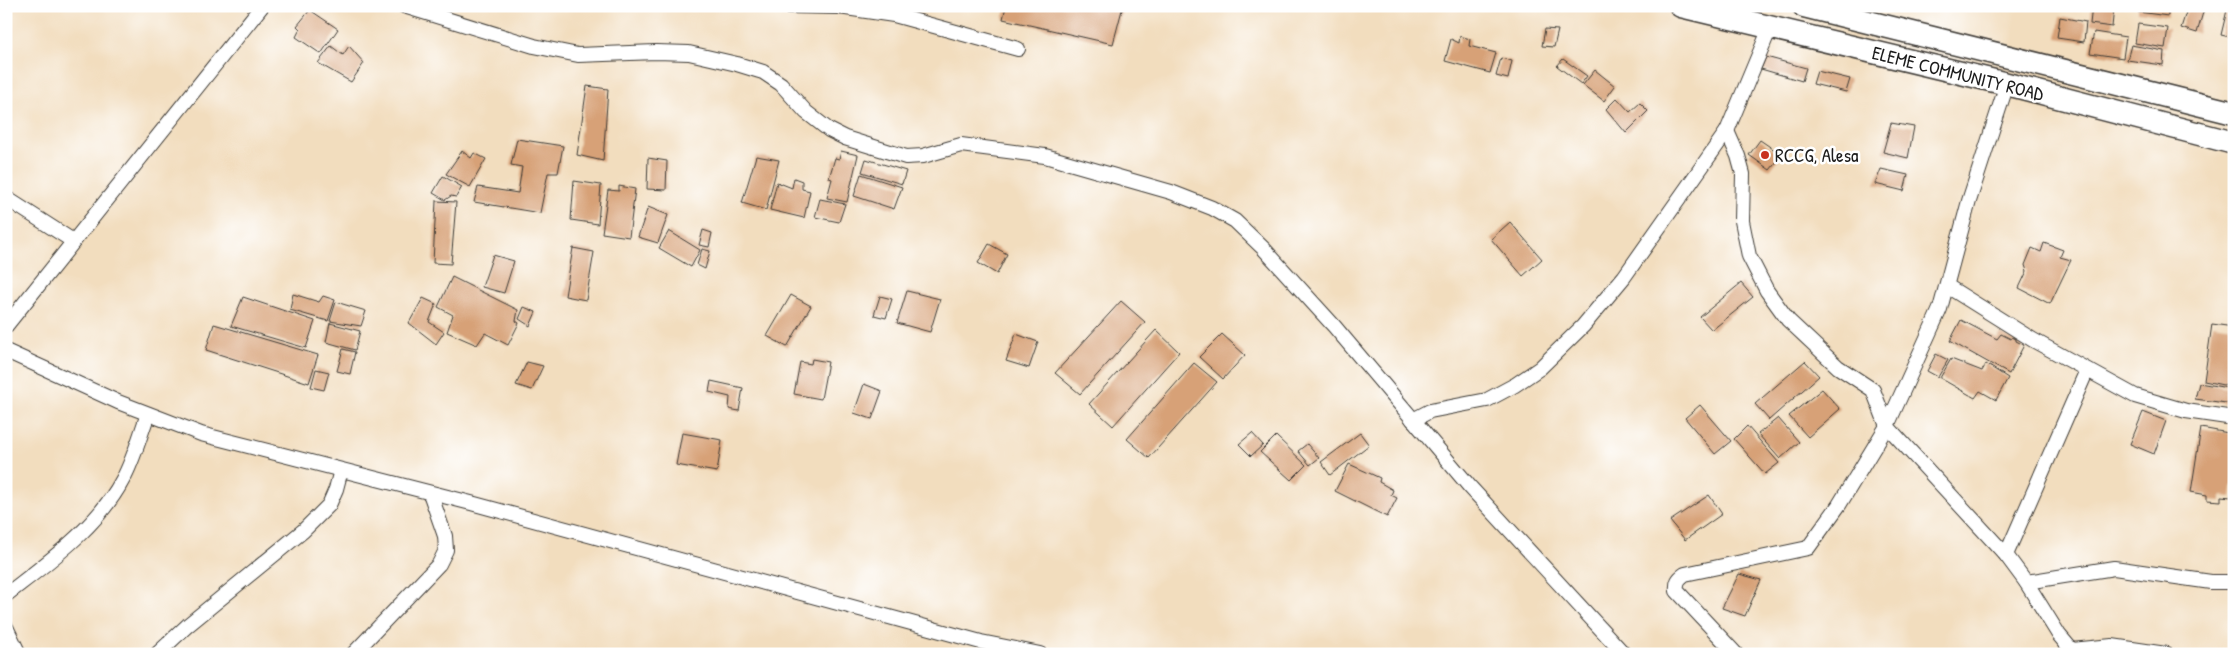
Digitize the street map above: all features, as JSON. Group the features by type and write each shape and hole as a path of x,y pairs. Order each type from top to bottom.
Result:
{"main road":[{"name":"ELEME COMMUNITY ROAD","path":"1681,6 2007,84 2234,143"},
{"name":"ELEME COMMUNITY ROAD","path":"1808,7 2234,112"}],"street":[{"path":"6,326 262,6"},
{"path":"404,6 534,46 578,55 656,52 689,53 763,72 780,84 806,112 829,130 846,138 906,157 923,156 961,145 1045,156 1171,192 1212,208 1234,221 1264,249 1334,326 1470,488 1624,654"},
{"path":"787,6 839,7 894,15 1018,49"},
{"path":"1413,420 1430,411 1487,400 1515,385 1540,368 1583,326 1624,277 1726,131 1770,28"},
{"path":"1736,654 1677,591 1676,584 1679,578 1685,574 1808,548 1839,505 1887,426 1940,309 1969,201 2007,84"},
{"path":"1726,131 1738,156 1743,174 1742,222 1749,256 1767,291 1788,320 1838,367 1873,390 1887,426 2006,555 2073,652 2112,646 2166,654"},
{"path":"6,198 73,241"},
{"path":"1947,286 2033,340 2135,396 2186,411 2234,418"},
{"path":"6,351 148,414 201,434 430,492 980,648 1040,654"},
{"path":"2006,555 2087,370"},
{"path":"6,595 52,559 102,511 123,478 148,414"},
{"path":"157,654 188,626 303,532 329,505 341,470"},
{"path":"353,654 439,564 446,550 445,536 430,492"},
{"path":"2026,582 2114,568 2211,582 2234,582"},
{"path":"6,627 19,654"}],"building":[{"path":"1006,6 1123,6 1113,44 1003,19"},
{"path":"2092,6 2114,7 2112,27 2090,24"},
{"path":"2138,6 2168,6 2168,16 2138,12"},
{"path":"2188,6 2204,9 2197,33 2181,28"},
{"path":"310,10 338,29 321,54 296,37 300,29 297,26"},
{"path":"2227,10 2234,11 2234,38 2221,35"},
{"path":"2060,17 2086,22 2084,42 2057,38"},
{"path":"2138,24 2168,28 2165,48 2135,43"},
{"path":"1545,29 1558,30 1554,47 1542,46"},
{"path":"2094,32 2126,37 2123,58 2090,53"},
{"path":"1460,36 1470,39 1469,46 1496,53 1490,73 1445,61 1451,39 1459,43"},
{"path":"2131,45 2164,51 2163,65 2127,60"},
{"path":"331,46 343,55 349,46 364,63 351,82 318,63"},
{"path":"1766,57 1806,68 1802,81 1761,69"},
{"path":"1501,58 1512,61 1508,79 1496,76"},
{"path":"1563,59 1587,76 1581,84 1557,66"},
{"path":"1595,70 1615,86 1604,101 1583,85"},
{"path":"1817,71 1850,79 1846,92 1813,84"},
{"path":"587,86 608,89 603,161 577,155"},
{"path":"1617,98 1630,112 1640,103 1648,111 1626,133 1606,109"},
{"path":"1891,123 1914,127 1908,158 1883,152"},
{"path":"517,139 563,146 558,173 548,173 540,213 474,202 478,187 518,193 522,167 511,165"},
{"name":"RCCG, Alesa","path":"1760,140 1782,155 1770,170 1749,155"},
{"path":"462,151 471,158 474,153 486,159 470,187 446,174"},
{"path":"841,151 858,155 847,202 827,198 832,179 829,178 835,158 839,159"},
{"path":"756,156 779,160 766,210 742,203"},
{"path":"648,158 667,161 666,190 647,189"},
{"path":"866,159 906,171 902,184 862,172"},
{"path":"1881,169 1908,175 1904,191 1875,184"},
{"path":"861,174 902,187 894,209 854,196"},
{"path":"443,176 462,187 456,197 451,196 445,200 433,193"},
{"path":"794,178 802,181 802,189 810,191 804,218 770,210 777,182 792,188"},
{"path":"574,181 601,185 598,224 571,220"},
{"path":"619,186 635,189 629,237 602,233 608,190 619,191"},
{"path":"820,199 845,204 839,222 815,217"},
{"path":"436,201 456,202 451,264 433,263"},
{"path":"648,207 668,215 658,243 638,237"},
{"path":"1510,222 1542,259 1523,276 1491,239"},
{"path":"703,230 712,233 709,247 699,245"},
{"path":"669,231 700,250 691,267 659,248"},
{"path":"2044,243 2063,250 2060,257 2071,260 2050,304 2019,288 2027,271 2025,265 2032,248 2041,252"},
{"path":"989,244 1007,254 997,274 978,263"},
{"path":"573,248 594,252 586,300 565,296"},
{"path":"702,249 710,251 705,269 697,265"},
{"path":"493,255 514,261 504,293 482,287"},
{"path":"452,277 518,310 516,321 519,323 508,345 485,333 477,345 447,332 453,315 438,307"},
{"path":"1741,283 1753,297 1712,330 1700,317"},
{"path":"907,291 940,299 930,332 897,323"},
{"path":"293,294 319,302 323,296 335,300 328,321 290,310"},
{"path":"791,295 811,306 787,347 767,336"},
{"path":"880,296 892,299 886,318 874,315"},
{"path":"243,297 315,321 306,348 231,326"},
{"path":"423,298 436,304 429,322 444,332 436,344 409,323"},
{"path":"1121,301 1145,322 1080,394 1055,373"},
{"path":"336,302 366,311 361,326 330,321"},
{"path":"524,307 536,312 530,326 519,319"},
{"path":"1961,320 1997,339 2001,334 2011,339 2012,337 2024,345 2009,374 1950,341"},
{"path":"330,323 360,331 355,350 326,342"},
{"path":"214,324 318,355 309,383 206,350"},
{"path":"2212,324 2234,327 2234,353 2228,386 2204,381"},
{"path":"1156,330 1179,352 1113,426 1089,404"},
{"path":"1016,334 1038,342 1029,368 1006,361"},
{"path":"1222,334 1245,355 1223,379 1199,357"},
{"path":"343,349 355,352 350,374 337,371"},
{"path":"1936,354 1948,360 1938,377 1927,371"},
{"path":"812,359 828,362 821,399 794,394 800,362 811,364"},
{"path":"1951,359 1982,371 1986,364 2008,378 1996,400 1980,391 1975,398 1940,378"},
{"path":"1805,361 1819,376 1769,420 1755,404"},
{"path":"527,362 543,366 532,390 516,385"},
{"path":"1194,363 1217,382 1149,458 1127,439"},
{"path":"316,369 329,372 324,390 311,387"},
{"path":"711,381 743,388 739,411 729,409 730,397 709,392"},
{"path":"2199,383 2234,389 2234,404 2195,399"},
{"path":"864,384 882,391 872,419 854,413"},
{"path":"1822,389 1840,409 1808,437 1789,416"},
{"path":"1700,405 1731,441 1715,454 1685,418"},
{"path":"2143,412 2166,421 2154,454 2130,444"},
{"path":"1778,418 1799,442 1780,459 1758,434"},
{"path":"1747,426 1779,463 1765,474 1734,439"},
{"path":"2201,428 2234,434 2234,473 2231,497 2221,496 2221,501 2207,500 2207,495 2191,492"},
{"path":"682,433 722,440 717,472 676,465"},
{"path":"1252,433 1263,445 1251,456 1239,444"},
{"path":"1360,433 1369,445 1330,475 1321,462"},
{"path":"1276,436 1306,465 1291,480 1260,452"},
{"path":"1307,444 1319,458 1310,465 1298,451"},
{"path":"1349,464 1380,478 1379,482 1393,490 1391,495 1397,498 1387,517 1335,491"},
{"path":"1709,495 1722,514 1685,540 1670,521"},
{"path":"1739,574 1761,580 1745,616 1722,608"}],"place":[{"name":"RCCG, Alesa","path":"1765,155"}]}
